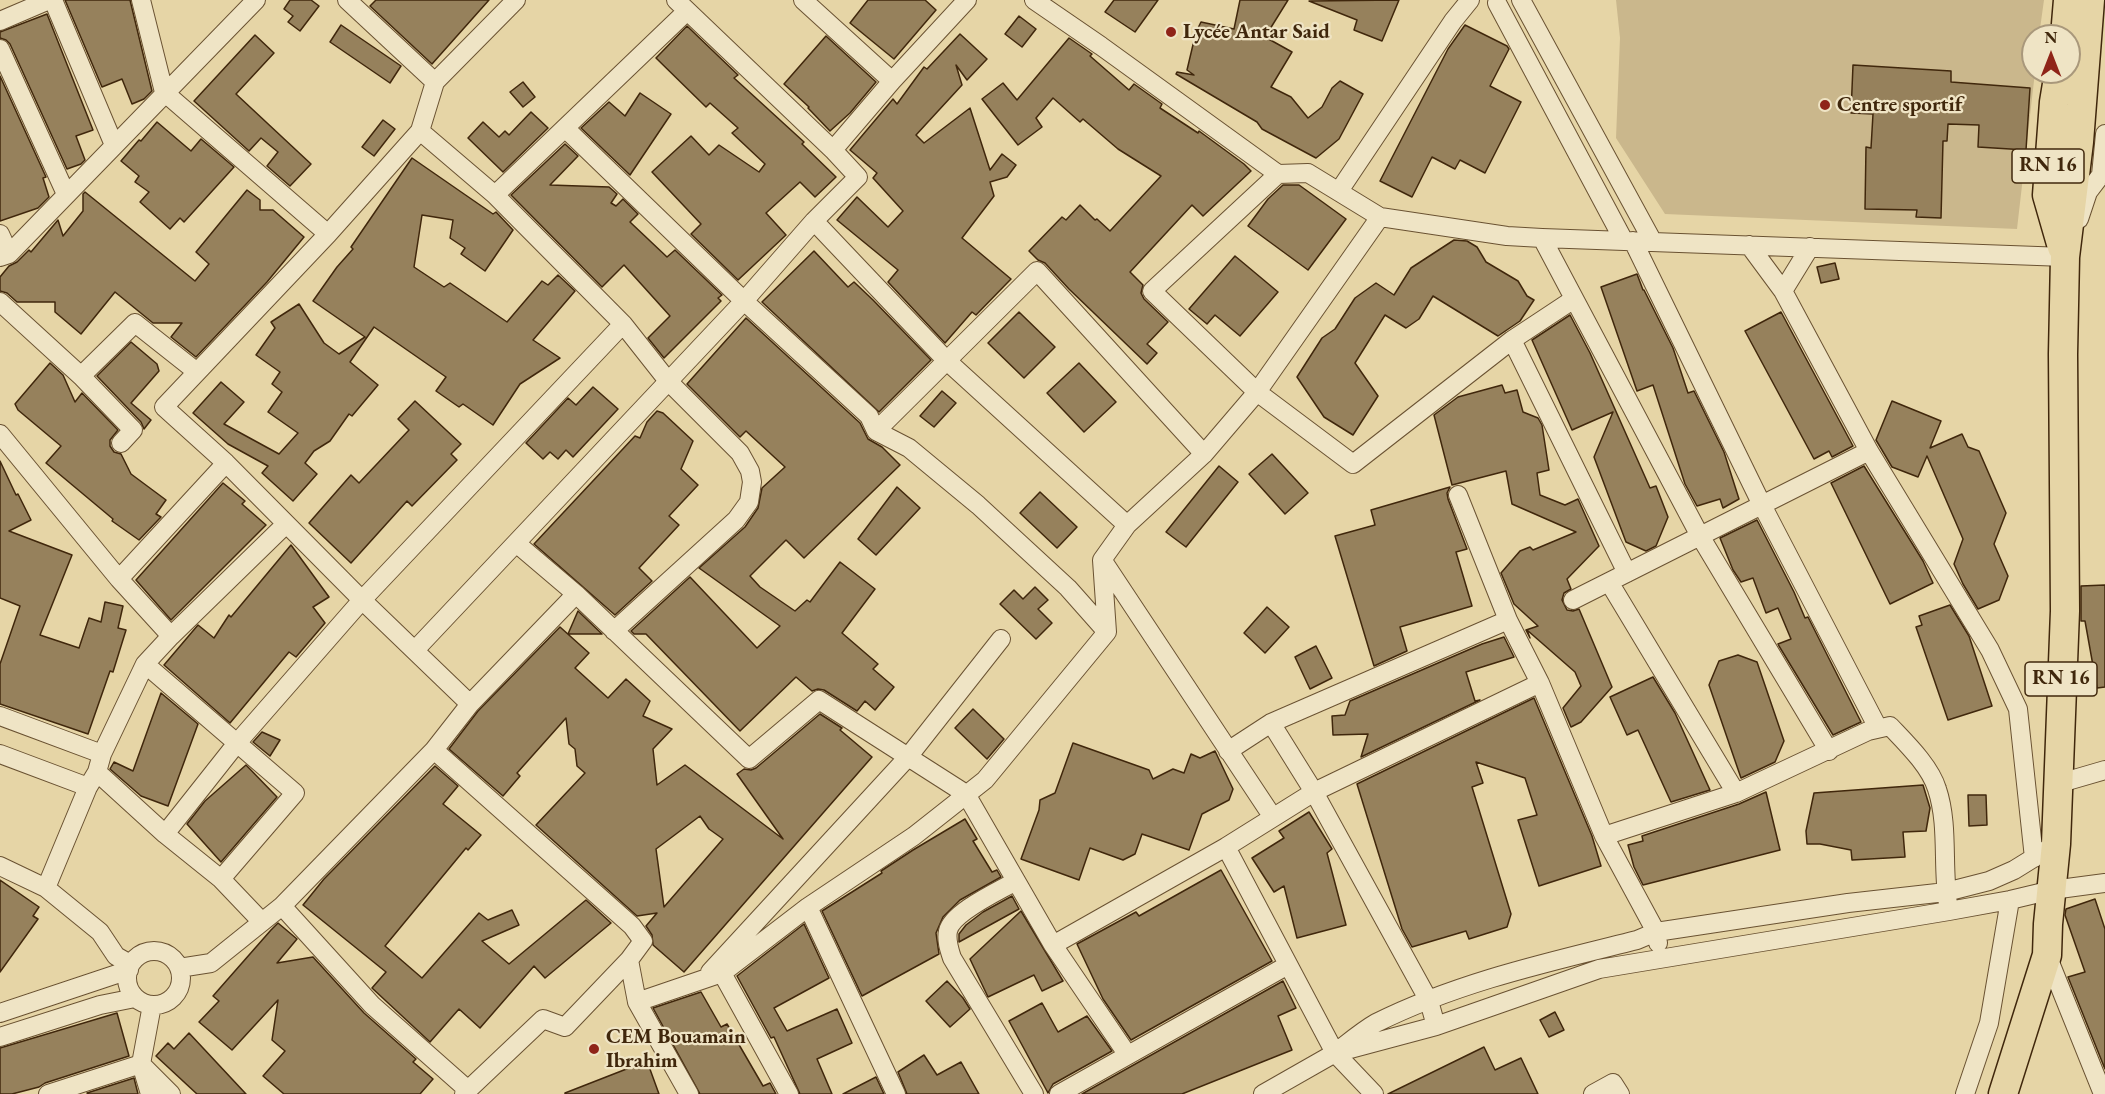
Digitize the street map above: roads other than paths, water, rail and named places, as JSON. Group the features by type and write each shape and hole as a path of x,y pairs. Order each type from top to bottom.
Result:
{"main road":[{"path":"2066,24 2068,0"},
{"name":"RN 16","path":"2003,1094 2047,955 2052,890 2045,851 2057,784 2065,611 2063,354 2065,257 2079,142 2090,0"},
{"name":"RN 16","path":"2057,84 2046,195 2065,257"}],"street":[{"path":"0,21 51,0 114,145"},
{"path":"141,0 164,93 328,234"},
{"path":"4,255 256,0"},
{"path":"346,0 435,82"},
{"path":"470,704 226,464 164,407 328,234 420,131 435,82 516,0"},
{"path":"803,0 892,81"},
{"path":"833,150 966,0"},
{"path":"1034,0 1278,174 1308,173 1380,218 1507,236 2065,257 2088,192 2103,173 2105,135"},
{"path":"1339,191 1453,21 1470,0"},
{"path":"1521,0 1653,242"},
{"path":"1497,1 1628,241 1878,728"},
{"path":"415,650 744,301 814,221 858,177 833,150 682,6 565,128 495,195"},
{"path":"0,49 66,194"},
{"path":"565,128 744,301 869,416 876,431 909,448 978,505 1068,588 1107,632"},
{"path":"420,131 495,195 623,324 668,381 740,453 750,471 752,482 749,502 736,520 614,631"},
{"path":"1278,174 1152,291 1257,392 1353,464 1512,340 1574,299"},
{"path":"637,1002 722,973 808,907 914,836 985,780 1107,632 1102,560 1127,525 1204,454 1257,392 1380,218"},
{"path":"814,221 946,360 1127,525"},
{"path":"0,234 4,255"},
{"path":"1542,238 1700,536 1829,751"},
{"path":"1263,1094 1335,1053 1374,1024 1429,1001 1513,971 1637,940 1656,932 1848,903 1946,892 1989,881 2045,851 2018,709 1990,650 1869,451 1783,291 1749,245"},
{"path":"1783,291 1810,247"},
{"path":"876,431 1037,271 1204,454"},
{"path":"0,302 81,376 133,430 121,443"},
{"path":"81,376 135,322 197,372"},
{"path":"165,834 237,743 362,600 623,324"},
{"path":"1512,340 1627,573"},
{"path":"0,434 120,579 171,636"},
{"path":"1573,600 1869,451"},
{"path":"120,579 226,464"},
{"path":"1458,495 1508,620 1539,683 1604,836 1656,932 1662,959"},
{"path":"46,888 145,664 286,524"},
{"path":"516,543 576,594 749,759 819,700 966,794 1053,945 1127,1054"},
{"path":"1102,560 1272,816"},
{"path":"1609,582 1736,792"},
{"path":"179,968 211,963 282,906 434,750 470,704 576,594"},
{"path":"1228,751 1271,723 1508,620"},
{"path":"703,980 908,757 1000,639"},
{"path":"145,664 295,793 221,879"},
{"path":"1053,945 1226,847 1272,816 1314,792 1539,683"},
{"path":"0,716 96,771 165,834 221,879 262,922"},
{"path":"1271,723 1314,792 1429,1001 1436,1026"},
{"path":"1604,836 1736,792 1868,731 1890,726 1918,758 1937,787 1943,819 1949,911"},
{"path":"282,906 372,1005 466,1092 543,1019 565,1027 629,960 643,941 632,926 434,750"},
{"path":"0,754 96,771"},
{"path":"2057,784 2105,770"},
{"path":"1226,847 1335,1053 1374,1094"},
{"path":"0,866 46,888 100,932 116,956 129,967"},
{"path":"1016,881 961,913 948,928 947,941 952,958 1034,1094"},
{"path":"1335,1053 1436,1026 1599,969 1949,911 2052,890 2105,883"},
{"path":"1965,1094 1989,1023 2010,900"},
{"path":"808,907 896,1094"},
{"path":"0,1037 100,1005 143,1001 165,1002 175,994 181,982 179,968 171,956 156,951 141,953 129,967 126,982 143,1001 141,1064 150,1094"},
{"path":"2047,955 2103,1094"},
{"path":"629,960 637,1002 689,1094"},
{"path":"1059,1094 1287,964"},
{"path":"0,1012 129,967"},
{"path":"722,973 789,1094"},
{"path":"48,1094 141,1064"},
{"path":"141,1064 171,1094"},
{"path":"1593,1094 1613,1083 1620,1094"}],"place":[{"name":"Lycée Antar Said","path":"1171,32"},
{"name":"Centre sportif","path":"1825,105"},
{"name":"CEM Bouamain Ibrahim","path":"594,1049"}]}
